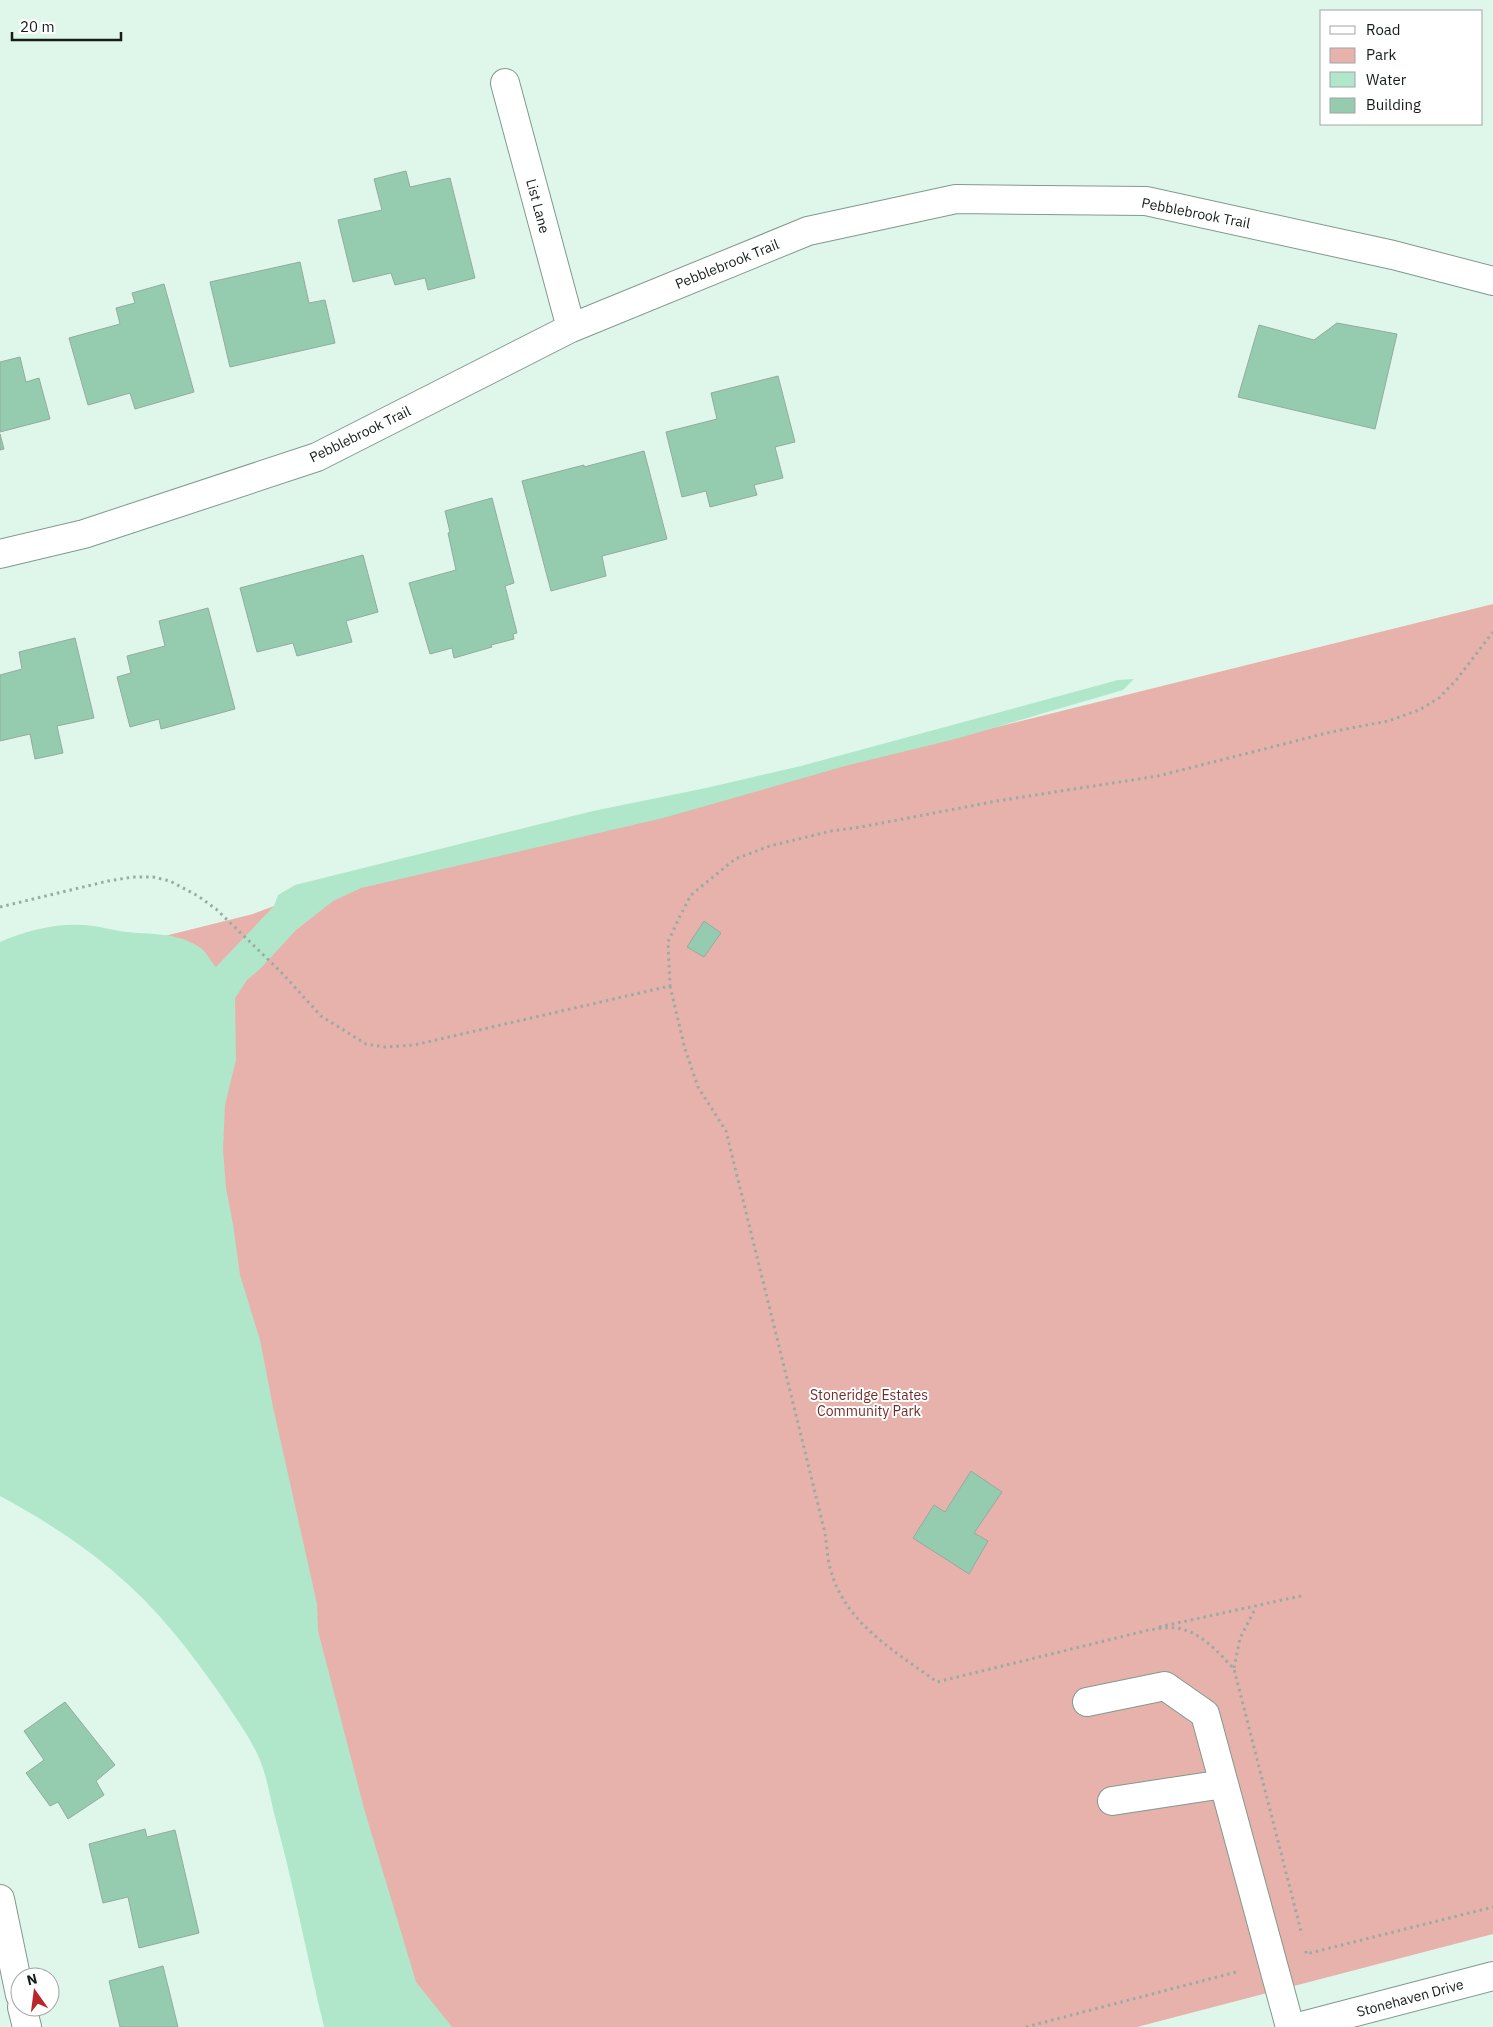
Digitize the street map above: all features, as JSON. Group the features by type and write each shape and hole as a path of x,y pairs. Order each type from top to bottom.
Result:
{"street":[{"name":"List Lane","path":"505,84 571,328"},
{"name":"Pebblebrook Trail","path":"0,554 84,534 316,457 571,328 808,231 956,199 1146,201 1393,254 1493,281"},
{"path":"1087,1702 1166,1686 1206,1714 1290,2027"},
{"path":"1112,1801 1224,1784"},
{"path":"0,1899 14,1967"},
{"name":"Stonehaven Drive","path":"1298,2027 1493,1976"}],"path":[{"path":"1305,1595 1149,1630 937,1682 870,1632 855,1617 842,1598 831,1571 825,1533 726,1131 698,1087 685,1050 670,986 668,942 691,895 735,859 770,846 831,831 997,801 1158,776 1331,732 1388,721 1419,710 1439,698 1457,679 1493,632"},
{"path":"0,907 108,881 133,877 154,877 170,881 185,888 216,910 281,972 320,1016 366,1044 385,1047 432,1042 670,986"},
{"path":"1256,1606 1240,1638 1234,1669 1306,1954"},
{"path":"1149,1630 1176,1628 1195,1634 1215,1648 1234,1669"},
{"path":"1026,2027 1493,1907"}],"green space":[{"name":"Stoneridge Estates Community Park","path":"1493,604 1493,1934 1137,2027 358,2027 0,977 253,914 274,906"}],"water":[{"path":"1134,679 1123,690 959,738 845,766 663,818 361,888 333,901 296,930 260,969 247,980 235,998 236,1060 225,1105 223,1150 226,1188 240,1275 260,1340 317,1604 318,1631 365,1812 416,1982 452,2027 324,2027 266,1780 262,1765 247,1735 198,1663 158,1615 129,1585 73,1540 0,1496 0,942 19,934 40,929 62,925 88,925 175,937 202,949 216,967 274,906 278,895 295,885 593,811 801,766 1118,680"}],"building":[{"path":"406,171 410,187 450,178 475,278 428,290 425,278 395,285 391,273 353,282 338,220 382,210 374,179"},
{"path":"300,262 309,303 325,300 335,343 230,367 210,282"},
{"path":"164,284 194,392 135,409 130,393 88,405 69,338 120,324 116,308 135,303 132,293"},
{"path":"1337,323 1397,334 1375,429 1238,397 1259,325 1314,340"},
{"path":"20,357 26,382 39,378 50,419 0,432 0,362"},
{"path":"778,376 795,442 775,447 783,478 754,485 757,495 710,507 706,491 682,497 666,432 717,419 711,393"},
{"path":"0,434 4,449 0,450"},
{"path":"644,451 667,539 602,556 606,576 551,591 522,481"},
{"path":"492,498 514,583 505,586 517,633 513,634 514,639 454,658 452,648 430,654 409,583 456,570 445,511"},
{"path":"363,555 378,612 346,621 352,642 297,656 293,643 257,652 240,588"},
{"path":"208,608 235,709 161,729 159,719 130,727 117,677 131,673 127,656 165,646 159,621"},
{"path":"75,638 94,718 57,726 63,753 35,759 30,734 0,741 0,675 22,669 19,652"},
{"path":"704,921 721,933 704,957 687,947"},
{"path":"971,1471 1002,1492 974,1533 988,1541 969,1574 913,1538 934,1505 945,1512"},
{"path":"65,1702 115,1765 96,1781 104,1795 68,1819 58,1802 50,1806 26,1773 44,1760 24,1731"},
{"path":"145,1829 147,1837 175,1830 199,1933 139,1948 128,1897 103,1903 89,1844"},
{"path":"163,1966 178,2027 120,2027 109,1981"}]}
